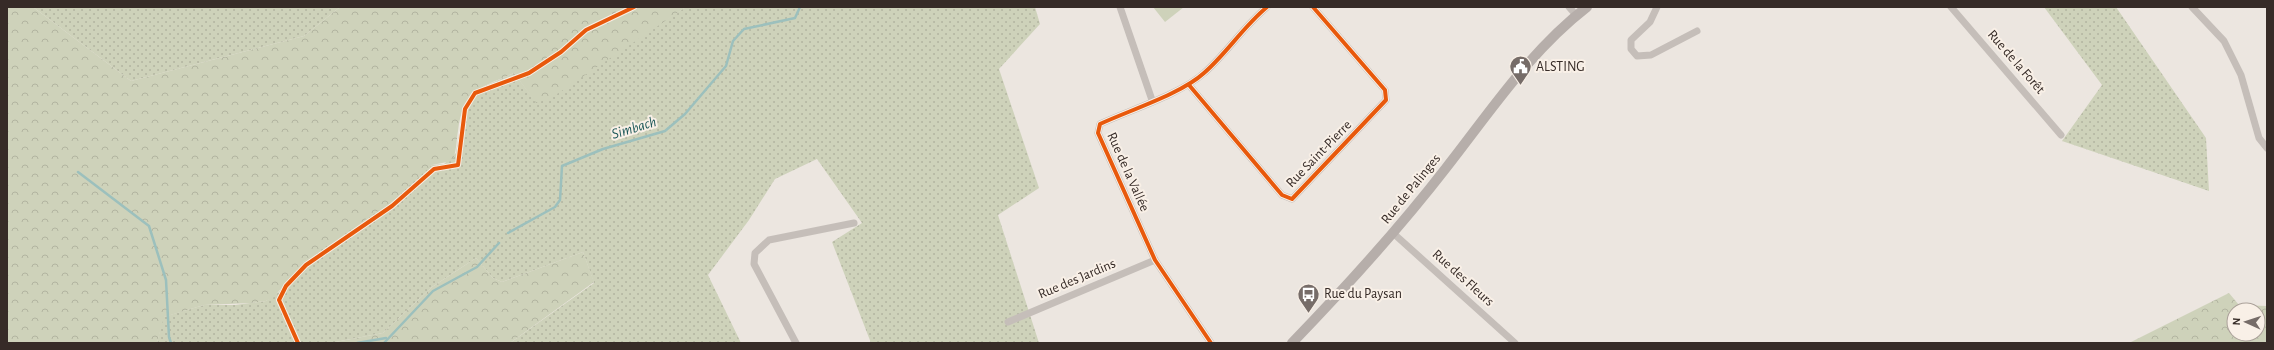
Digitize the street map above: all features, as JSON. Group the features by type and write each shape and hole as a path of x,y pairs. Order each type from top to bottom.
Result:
{"main road":[{"name":"Rue de Palinges","path":"1292,343 1348,285 1393,233 1446,169 1516,76 1544,45 1587,7"}],"street":[{"path":"1120,7 1152,100"},
{"name":"Rue de la Vallée","path":"1211,343 1155,260 1098,133 1100,124 1189,85 1205,73 1251,20 1267,7"},
{"name":"Rue Saint-Pierre","path":"1189,85 1282,195 1292,199 1386,100 1385,90 1313,7"},
{"path":"1569,7 1576,16"},
{"path":"1657,7 1650,22 1631,40 1630,49 1637,56 1651,55 1697,30"},
{"name":"Rue de la Forêt","path":"1951,7 2061,134"},
{"path":"2192,7 2224,41 2241,75 2259,138 2267,148"},
{"path":"796,343 754,264 755,253 769,240 854,223"},
{"name":"Rue des Fleurs","path":"1393,233 1515,343"},
{"name":"Rue des Jardins","path":"1008,322 1155,260"}],"green space":[{"path":"7,7 33,7 131,81 304,36 340,7 686,7 551,98 536,103 514,73 475,92 464,107 460,117 456,150 452,161 432,165 390,203 303,262 274,297 266,301 204,305 164,317 157,343 7,343"},
{"path":"33,7 340,7 304,36 131,81"},
{"path":"686,7 1035,7 1040,24 999,69 1039,188 998,215 1039,343 871,343 832,242 862,223 817,159 775,179 749,220 708,275 741,343 510,343 594,283 583,252 502,282 493,278 476,258 432,287 383,333 330,343 157,343 163,317 204,305 235,305 266,301 279,292 284,282 303,262 432,165 444,164 456,153 463,107 474,91 514,73 536,102"},
{"path":"1153,7 1184,7 1165,22"},
{"path":"2044,7 2116,7 2206,138 2209,191 2062,141 2102,85"},
{"path":"583,252 594,282 510,343 330,343 383,333 432,287 476,258 493,278 502,282"},
{"path":"2229,293 2236,302 2226,302 2226,342 2266,342 2266,306 2267,343 2129,343"}],"waterway":[{"name":"Simbach","path":"508,233 555,207 560,200 562,166 603,149 665,131 685,114 726,66 733,41 744,29 795,18 800,7"},
{"path":"78,172 149,226 166,280 169,337 171,343"},
{"name":"Simbach","path":"384,343 433,291 477,267 499,243"},
{"path":"357,343 386,338"}],"cycle path":[{"path":"298,343 279,300 286,286 306,265 392,206 434,169 458,165 465,109 475,93 529,73 561,52 586,30 634,7"},
{"path":"1211,343 1155,260 1098,133 1100,124 1169,95 1194,81 1220,57 1250,23 1267,7"},
{"path":"1189,85 1282,195 1292,199 1386,100 1385,90 1313,7"}],"place":[{"name":"ALSTING","path":"1520,86"},
{"name":"Rue du Paysan","path":"1309,314"}]}
